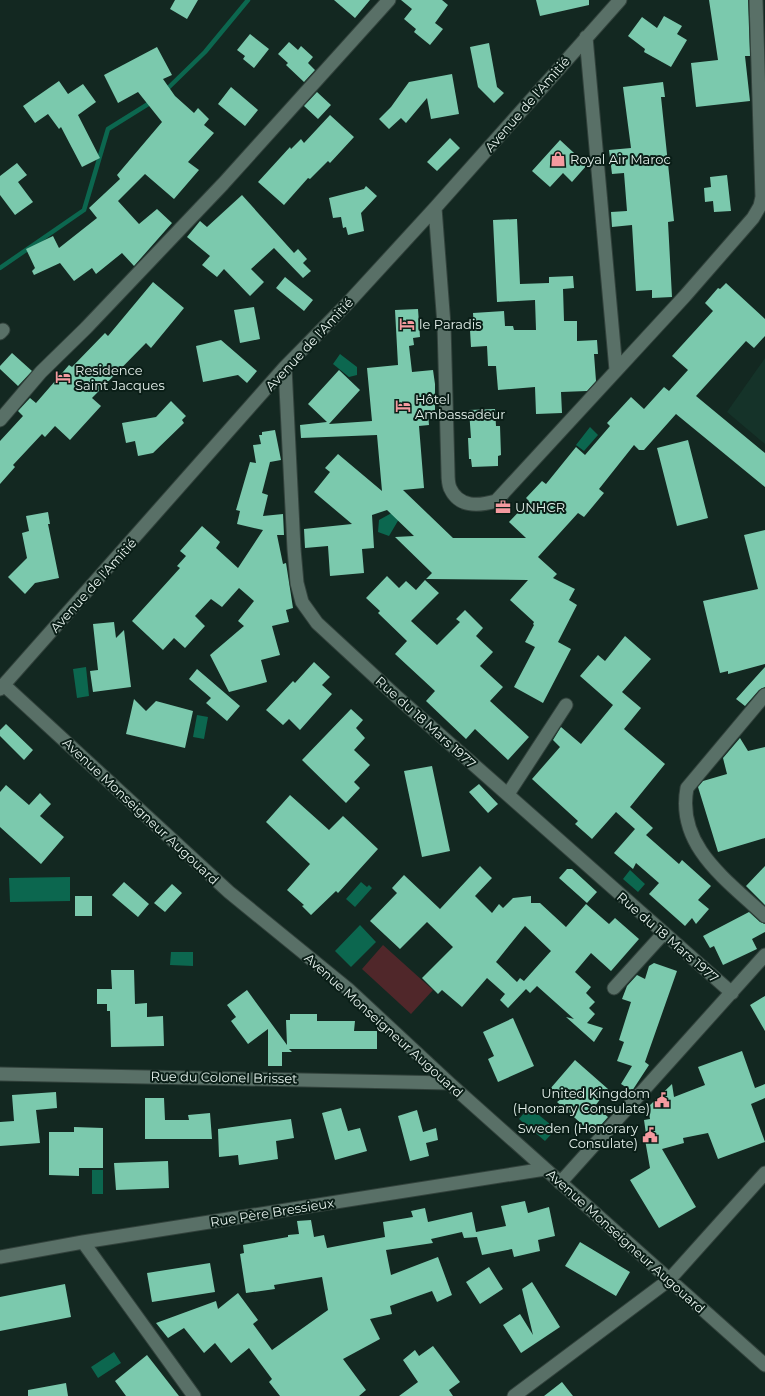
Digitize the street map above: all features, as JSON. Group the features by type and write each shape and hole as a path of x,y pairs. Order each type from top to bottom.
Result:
{"street":[{"path":"0,420 41,372 86,328 223,184 390,0"},
{"name":"Avenue de l'Amitié","path":"2,687 286,367 346,305 499,138 620,0"},
{"path":"435,208 444,325 448,472 450,488 457,496 468,504 480,506 496,501 685,296 753,218 760,206 762,197 756,0"},
{"path":"586,37 616,370"},
{"name":"Rue du 18 Mars 1977","path":"286,367 294,550 297,583 302,602 317,623 396,696 508,794 663,934 732,993"},
{"name":"Avenue Monseigneur Augouard","path":"2,687 229,892 348,989 449,1083 765,1365"},
{"path":"765,695 687,788 684,804 686,823 696,843 709,863 765,916"},
{"path":"508,794 566,705"},
{"path":"614,988 663,934"},
{"path":"560,1183 765,955"},
{"name":"Rue du Colonel Brisset","path":"0,1074 449,1083"},
{"name":"Rue Père Bressieux","path":"0,1256 545,1169"},
{"path":"514,1396 669,1280 765,1173"},
{"path":"83,1242 194,1396"}],"shaded area":[{"path":"340,354 357,367 357,375 349,377 333,364"},
{"path":"765,358 765,444 727,412"},
{"path":"590,427 598,435 584,451 576,445"},
{"path":"397,510 402,514 389,536 378,532 379,520"},
{"path":"86,667 89,696 77,698 73,669"},
{"path":"197,715 208,717 204,739 193,737"},
{"path":"630,870 645,884 638,892 623,879"},
{"path":"70,877 70,901 10,902 9,878"},
{"path":"361,882 367,887 369,885 372,888 355,907 346,899"},
{"path":"360,925 376,942 351,967 335,951"},
{"path":"383,945 433,990 411,1014 362,969"},
{"path":"171,952 193,952 193,966 170,965"},
{"path":"529,1107 556,1129 545,1141 519,1119"},
{"path":"92,1170 103,1170 103,1194 92,1194"},
{"path":"114,1352 121,1363 98,1378 91,1367"}],"building":[{"path":"175,0 198,0 187,19 170,9"},
{"path":"334,0 370,0 355,18"},
{"path":"401,0 442,0 448,5 435,23 443,29 430,45 414,32 416,29 404,19 412,9"},
{"path":"536,0 589,0 589,5 540,16"},
{"path":"709,0 748,0 750,56 745,56 750,101 696,107 691,63 718,60"},
{"path":"664,16 682,26 677,34 687,40 671,67 644,52 645,49 628,36 642,17 657,28"},
{"path":"250,34 269,49 254,68 243,59 245,56 237,50"},
{"path":"289,42 298,50 301,46 313,57 308,63 315,70 304,82 286,65 288,63 278,54"},
{"path":"489,43 497,87 504,93 494,103 478,87 470,47"},
{"path":"157,47 172,75 163,79 175,96 194,113 198,108 209,119 204,125 214,133 188,162 199,170 174,199 145,174 118,201 139,224 157,209 172,223 134,266 122,253 96,274 92,268 74,281 60,263 34,275 32,271 35,268 26,249 53,236 59,248 97,218 89,208 120,179 117,175 162,122 138,92 118,103 104,75"},
{"path":"452,74 459,114 431,119 427,98 406,123 401,118 389,129 379,119 391,107 409,82"},
{"path":"59,81 68,94 83,84 96,102 78,115 100,158 82,167 61,127 59,129 48,114 35,123 23,106"},
{"path":"663,82 665,97 661,97 674,221 668,222 672,297 652,298 652,290 636,291 632,225 612,227 611,212 627,211 624,173 612,174 609,150 631,148 623,87"},
{"path":"231,87 258,110 245,126 218,104"},
{"path":"317,92 331,105 318,119 304,106"},
{"path":"330,115 354,137 330,163 328,161 310,179 308,178 284,205 258,182 290,147 291,149 301,139 304,143"},
{"path":"450,138 460,148 437,171 427,162"},
{"path":"560,140 587,165 572,182 563,173 550,187 532,171"},
{"path":"17,163 27,175 18,182 33,202 15,215 0,195 0,176"},
{"path":"727,175 731,211 714,212 713,201 705,202 704,188 711,187 710,177"},
{"path":"366,186 377,196 361,213 364,231 348,235 346,227 343,228 341,217 333,218 329,198 364,189"},
{"path":"242,195 294,253 298,249 307,259 303,263 311,271 303,278 274,248 251,269 264,282 250,296 224,269 217,277 202,265 210,256 187,237 200,221 207,227"},
{"path":"517,219 520,284 549,283 549,277 573,276 574,288 563,289 564,321 577,321 577,341 597,340 598,354 594,354 596,381 587,391 561,392 562,413 536,414 535,387 498,390 496,366 488,366 487,346 471,347 470,330 474,330 473,313 504,311 505,326 513,326 514,330 536,330 535,300 497,302 493,220"},
{"path":"285,277 313,300 304,311 276,288"},
{"path":"153,282 184,308 151,348 146,343 92,398 101,406 70,440 55,426 45,437 42,434 13,465 15,467 0,484 0,441 23,416 18,411 30,398 36,403 69,365 72,367 105,333 108,336"},
{"path":"726,283 765,319 765,336 754,348 746,341 696,396 765,453 765,487 676,414 644,450 639,450 634,445 599,489 604,493 584,517 578,513 538,557 557,574 553,578 575,589 569,600 577,605 558,642 571,649 543,703 514,687 535,647 525,642 534,625 534,622 510,600 528,580 426,579 432,573 395,537 414,536 387,510 372,515 374,548 362,549 364,573 330,576 328,546 305,548 304,529 352,524 314,492 330,472 325,468 338,454 382,491 377,435 301,438 300,425 327,422 308,404 339,370 360,390 329,424 372,421 367,368 398,365 395,310 418,309 420,337 413,338 414,345 409,346 412,372 433,370 435,384 435,413 428,414 429,425 419,426 424,488 403,490 453,538 526,538 509,522 529,501 526,498 542,481 546,484 576,447 585,455 610,426 607,423 631,397 644,409 664,387 669,391 688,370 672,356 713,311 705,303 718,288 720,289"},
{"path":"254,307 260,339 240,343 234,310"},
{"path":"221,340 257,371 247,383 238,375 203,382 196,346"},
{"path":"12,353 32,371 18,386 0,369 0,366"},
{"path":"171,401 186,416 182,420 184,423 153,453 138,456 135,441 126,443 122,423 156,417"},
{"path":"495,409 496,426 500,426 501,455 498,456 498,466 472,467 471,459 469,459 468,438 471,438 469,410"},
{"path":"275,430 281,460 270,462 262,493 268,495 263,516 283,514 284,535 277,535 283,564 286,563 293,608 286,610 289,622 272,626 280,655 261,660 267,682 229,692 210,655 244,626 238,621 254,601 239,588 222,607 211,599 195,616 205,626 185,648 174,638 163,650 132,621 180,568 177,566 186,556 180,551 202,526 220,542 216,548 238,568 263,530 237,524 240,511 236,510 250,462 256,463 253,445 261,444 259,435 262,435 262,432"},
{"path":"688,440 708,518 677,526 657,448"},
{"path":"48,512 50,524 48,524 59,578 35,583 25,594 8,577 27,558 22,533 29,531 26,516"},
{"path":"765,530 765,664 728,674 728,671 720,673 703,601 758,589 744,535"},
{"path":"387,576 399,588 406,581 416,590 425,580 439,593 411,621 437,645 460,622 456,619 465,610 483,628 476,636 493,652 480,666 503,687 490,701 529,737 508,760 475,729 466,739 426,701 435,691 395,654 407,641 378,613 380,611 366,598"},
{"path":"114,622 116,638 124,630 131,687 93,692 90,671 98,670 93,624"},
{"path":"625,636 651,659 622,692 641,708 624,729 665,764 630,807 653,828 646,835 679,864 682,860 711,886 698,900 709,909 696,924 692,918 685,926 649,894 659,883 636,863 633,869 614,853 635,829 616,812 592,839 575,824 578,821 532,779 560,747 553,740 561,727 581,744 613,705 580,676 598,655 605,661"},
{"path":"314,662 330,677 322,685 332,694 300,730 289,719 283,725 266,710 293,681 295,683"},
{"path":"765,667 765,687 759,690 745,706 736,699"},
{"path":"197,669 240,706 227,721 206,703 211,698 189,679"},
{"path":"134,699 146,711 156,701 193,711 185,748 126,734"},
{"path":"351,709 363,720 356,728 365,738 354,750 370,765 354,782 360,788 346,803 302,760"},
{"path":"6,724 33,750 24,760 0,736 0,730"},
{"path":"740,738 748,751 765,747 765,838 718,852 698,787 703,781 727,774 723,758"},
{"path":"432,766 450,851 422,857 404,771"},
{"path":"479,784 498,804 488,813 469,792"},
{"path":"6,785 29,805 40,793 51,804 40,816 64,837 41,864 0,827 0,792"},
{"path":"290,795 329,830 343,816 378,849 338,893 336,891 311,915 302,906 304,905 287,890 310,864 266,822"},
{"path":"480,866 492,878 475,896 492,913 499,904 503,908 513,898 531,896 531,903 540,903 566,927 586,904 609,924 615,918 639,939 611,971 591,953 575,972 591,987 586,993 595,1002 589,1008 595,1014 587,1023 603,1028 594,1042 566,1017 574,1019 537,986 530,993 526,989 508,1008 500,1000 505,994 487,978 462,1007 442,990 438,994 422,978 453,947 427,922 400,949 370,921 397,893 392,888 404,875 440,909","holes":["525,926 551,951 524,981 520,978 517,982 496,962"]},
{"path":"765,866 765,905 746,886"},
{"path":"567,869 572,869 597,892 587,903 559,878"},
{"path":"124,882 149,904 138,917 112,895"},
{"path":"172,884 182,893 165,912 154,903"},
{"path":"75,896 92,896 92,916 75,916"},
{"path":"749,912 760,922 765,924 765,932 752,939 757,949 723,965 714,946 710,948 703,936"},
{"path":"654,963 677,971 645,1062 649,1065 632,1091 621,1084 632,1066 617,1061 624,1042 619,1040 631,1002 622,999 627,986 637,975 645,979 649,966"},
{"path":"111,970 134,970 135,1004 147,1003 147,1017 163,1016 164,1046 111,1047 110,1011 107,1011 107,1004 97,1004 97,989 112,989"},
{"path":"247,990 287,1045 286,1020 290,1020 290,1014 317,1014 317,1021 355,1021 354,1031 377,1031 377,1049 289,1049 292,1052 282,1052 282,1066 268,1066 268,1029 248,1044 231,1021 236,1017 227,1005"},
{"path":"765,996 765,1031 750,1005"},
{"path":"513,1018 534,1066 498,1082 488,1059 494,1056 483,1032"},
{"path":"742,1051 755,1088 765,1084 765,1098 751,1104 765,1142 718,1159 708,1133 683,1138 684,1143 662,1149 696,1207 659,1228 630,1180 650,1168 644,1134 646,1134 644,1120 650,1119 648,1107 672,1084 674,1097 705,1085 698,1067"},
{"path":"575,1060 608,1089 595,1106 608,1117 593,1134 557,1102 561,1099 550,1089"},
{"path":"56,1092 57,1108 36,1110 40,1143 0,1146 0,1122 14,1121 12,1095"},
{"path":"145,1098 164,1098 165,1120 189,1120 188,1115 210,1113 212,1139 145,1139"},
{"path":"341,1108 348,1131 360,1128 367,1151 335,1160 322,1113"},
{"path":"417,1110 423,1132 436,1128 438,1140 426,1143 429,1156 410,1161 398,1116"},
{"path":"291,1119 294,1138 276,1141 278,1159 239,1165 238,1155 219,1157 218,1129"},
{"path":"74,1127 103,1128 103,1168 79,1168 79,1176 49,1175 49,1132 74,1132"},
{"path":"168,1161 169,1188 116,1190 114,1163"},
{"path":"525,1201 528,1213 549,1207 555,1236 538,1240 540,1251 514,1257 512,1249 482,1255 477,1237 464,1238 462,1232 431,1239 433,1243 386,1250 391,1275 438,1257 452,1295 437,1302 432,1291 390,1306 392,1314 370,1319 380,1339 343,1359 366,1390 359,1396 280,1396 269,1382 272,1379 249,1348 231,1363 215,1343 204,1353 184,1328 168,1338 156,1323 216,1301 218,1309 238,1293 258,1320 253,1324 272,1350 328,1310 322,1277 274,1285 275,1289 246,1293 240,1254 244,1253 243,1245 299,1234 297,1221 311,1220 314,1237 324,1235 327,1248 385,1237 383,1222 413,1217 411,1211 425,1208 428,1222 472,1212 476,1232 506,1226 501,1206"},
{"path":"580,1242 630,1272 616,1296 565,1266"},
{"path":"210,1263 215,1292 152,1302 147,1273"},
{"path":"489,1267 503,1289 480,1304 466,1282"},
{"path":"532,1282 560,1327 521,1353 503,1325 520,1314 533,1335 522,1289"},
{"path":"65,1284 71,1317 0,1331 0,1297"},
{"path":"433,1346 460,1382 449,1390 453,1396 399,1396 418,1382 403,1360 415,1350 419,1356"},
{"path":"147,1355 179,1396 126,1396 115,1381"},
{"path":"562,1382 573,1396 544,1396"},
{"path":"66,1383 68,1396 28,1396 28,1390"}],"waterway":[{"path":"165,91 205,52 248,0"},
{"path":"0,268 84,210 108,129 153,101"}],"place":[{"name":"Royal Air Maroc","path":"558,159"},
{"name":"le Paradis","path":"407,324"},
{"name":"Residence Saint Jacques","path":"63,377"},
{"name":"Hôtel Ambassadeur","path":"403,406"},
{"name":"UNHCR","path":"503,507"},
{"name":"United Kingdom (Honorary Consulate)","path":"662,1100"},
{"name":"Sweden (Honorary Consulate)","path":"650,1135"}]}
